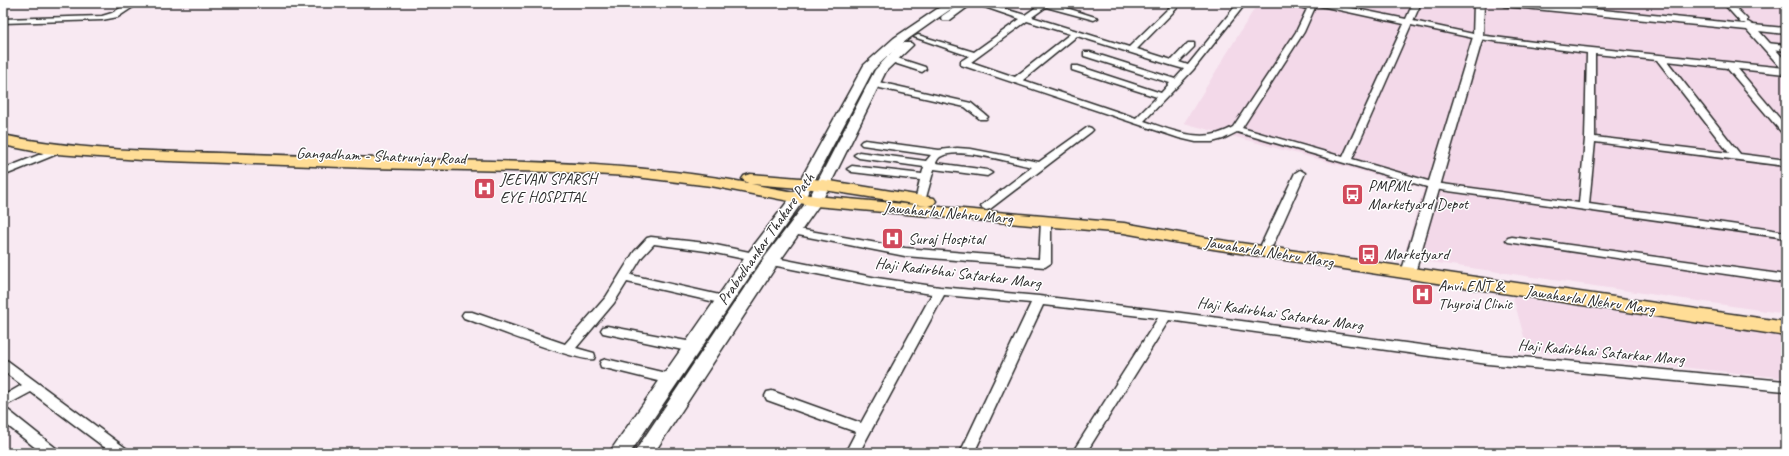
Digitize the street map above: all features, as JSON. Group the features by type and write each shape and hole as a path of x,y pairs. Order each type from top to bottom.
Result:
{"main road":[{"name":"Prabodhankar Thakare Path","path":"644,453 771,261 793,231 807,199 807,183 868,68 884,51 953,3"},
{"name":"Prabodhankar Thakare Path","path":"620,453 754,257 807,199 824,184 881,70 891,59 918,37 968,3"},
{"name":"Gangadham - Shatrunjay Road","path":"3,130 66,146"},
{"name":"Gangadham - Shatrunjay Road","path":"3,140 43,148 66,146 319,162 557,167 756,184"},
{"name":"Jawaharlal Nehru Marg","path":"756,184 824,184 920,200 986,207 1054,219 1124,228 1213,244 1786,321"},
{"name":"Jawaharlal Nehru Marg","path":"756,184 807,199 1054,219 1125,221 1409,270 1786,329"}],"street":[{"path":"3,21 102,18 116,15 135,3"},
{"path":"977,3 1190,68"},
{"path":"1131,50 1178,3"},
{"path":"1138,122 1190,68 1242,3"},
{"path":"1289,3 1313,4 1362,12 1478,37 1786,70"},
{"path":"1362,12 1367,3"},
{"path":"1346,162 1417,3"},
{"path":"1409,270 1478,37 1479,3"},
{"path":"1504,3 1746,24 1786,25"},
{"path":"1570,3 1746,24 1786,31"},
{"path":"1727,3 1786,67"},
{"path":"1094,18 1043,4 1028,18 964,63 1187,138 1208,139 1225,137 1236,130 1300,32 1313,4"},
{"path":"1016,81 1076,33"},
{"path":"918,37 975,55"},
{"path":"1173,63 1191,45"},
{"path":"1767,46 1786,48"},
{"path":"1584,206 1590,139 1591,50"},
{"path":"1087,54 1176,82"},
{"path":"1660,57 1737,157"},
{"path":"891,59 922,69"},
{"path":"1730,64 1786,132"},
{"path":"1075,68 1163,96"},
{"path":"874,84 968,105 983,117"},
{"path":"986,207 1088,130"},
{"path":"1236,130 1434,186 1786,235"},
{"path":"1590,139 1786,163"},
{"path":"864,143 939,153"},
{"path":"3,173 66,146"},
{"path":"920,200 932,160 939,153 946,150 956,150 1041,166"},
{"path":"859,155 987,173"},
{"path":"852,169 927,178"},
{"path":"1267,245 1300,173"},
{"path":"793,231 905,252 1045,263 1054,219"},
{"path":"567,350 610,300 624,277 651,240 706,247 754,257"},
{"path":"1512,240 1786,279"},
{"name":"Haji Kadirbhai Satarkar Marg","path":"771,261 877,282 940,291 1039,300 1166,315 1488,359 1786,386"},
{"path":"624,277 724,300"},
{"path":"852,453 940,291"},
{"path":"967,453 1039,300"},
{"path":"468,315 567,350 589,356"},
{"path":"1079,453 1166,315"},
{"path":"607,330 692,347"},
{"path":"3,364 122,453"},
{"path":"606,364 670,379"},
{"path":"3,402 31,386"},
{"path":"772,396 865,430"},
{"path":"3,414 52,453"}],"shaded area":[{"name":"Marketyard","path":"1258,3 1786,3 1786,314 1403,258 1424,188 1184,123"},
{"path":"1513,297 1786,337 1786,378 1528,351"}],"place":[{"name":"JEEVAN SPARSH EYE HOSPITAL","path":"485,188"},
{"name":"PMPML Marketyard Depot","path":"1353,195"},
{"name":"Suraj Hospital","path":"893,239"},
{"name":"Marketyard","path":"1368,254"},
{"name":"Anvi ENT & Thyroid Clinic","path":"1422,295"}]}
